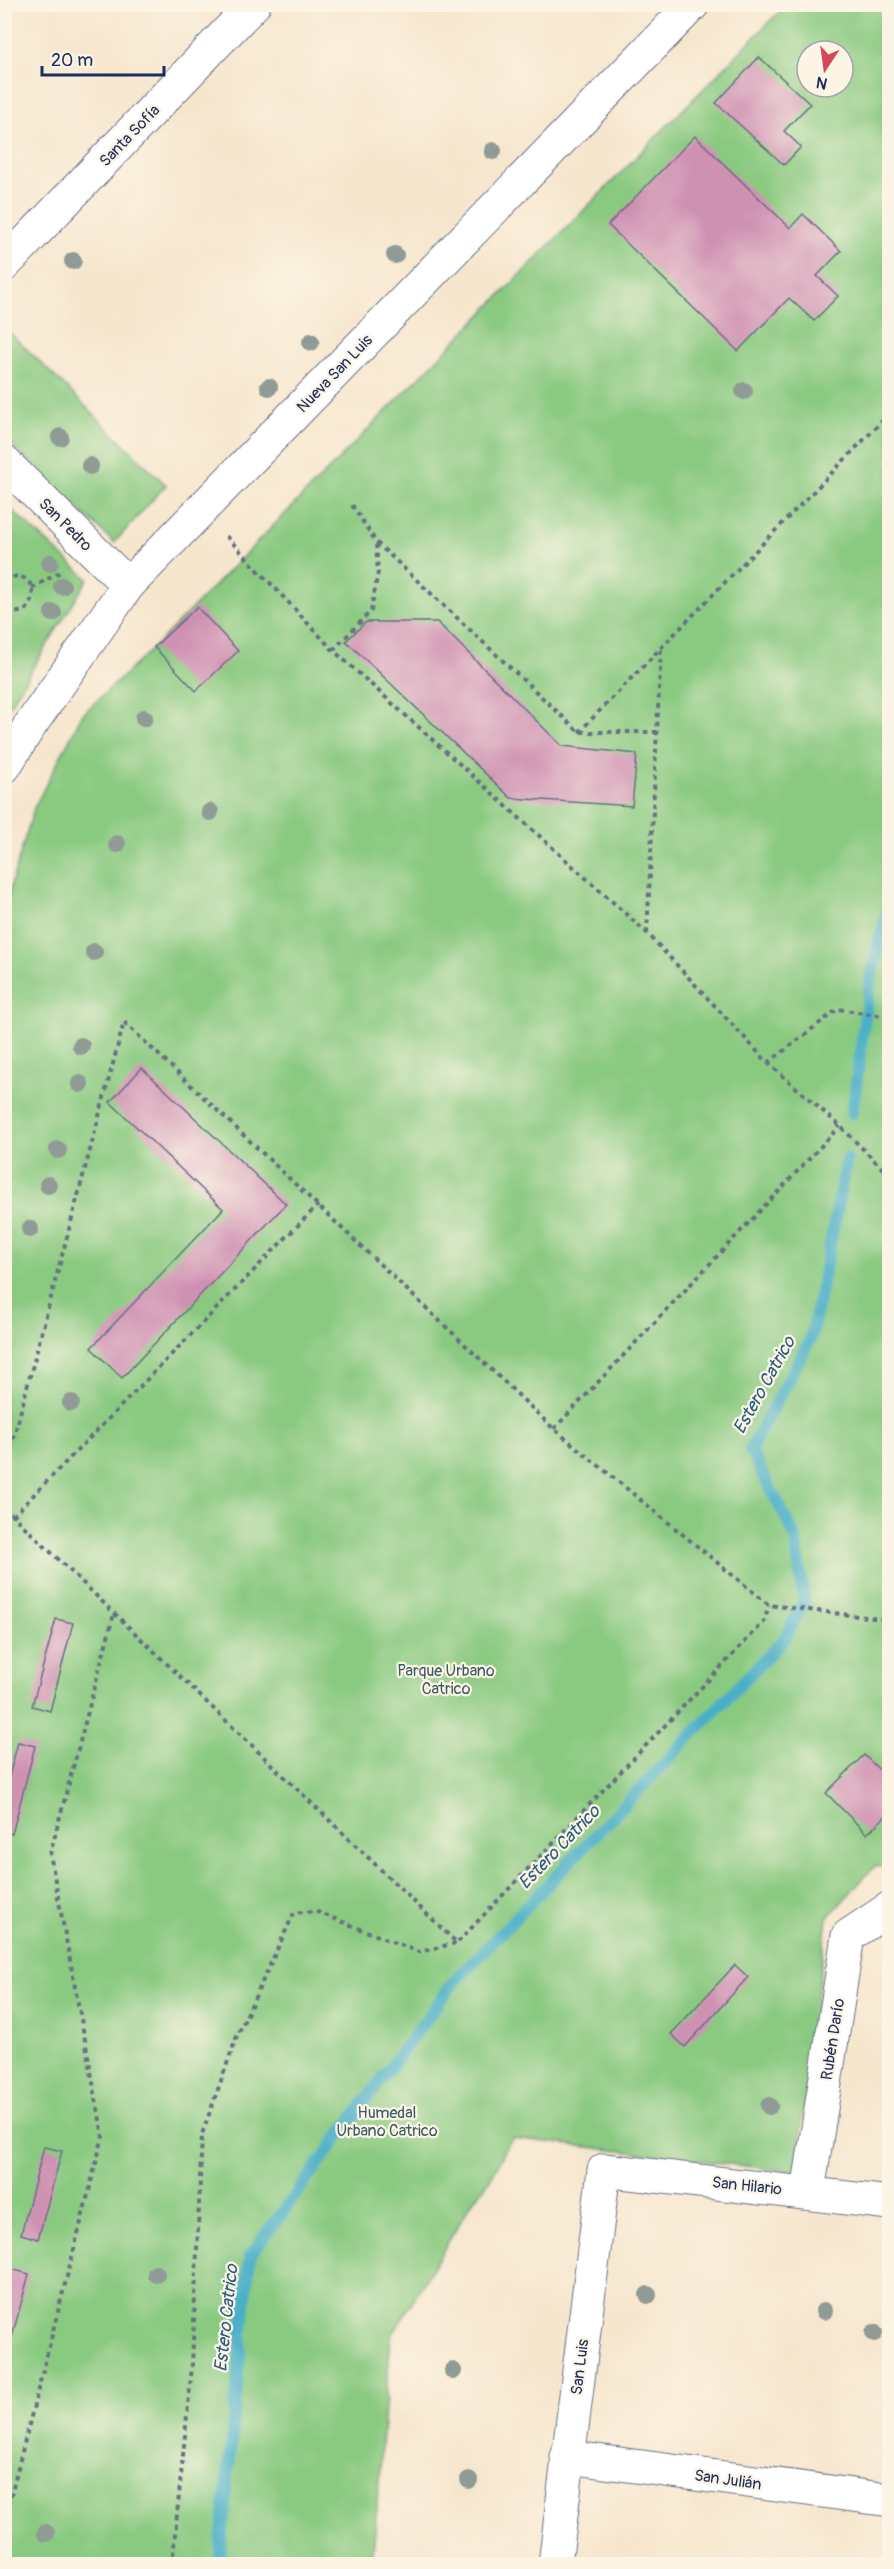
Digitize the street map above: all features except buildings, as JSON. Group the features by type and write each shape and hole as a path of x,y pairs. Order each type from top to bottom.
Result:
{"street":[{"name":"Santa Sofía","path":"4,265 254,4"},
{"name":"Nueva San Luis","path":"4,767 28,727 128,585 693,4"},
{"name":"San Pedro","path":"4,462 128,585"},
{"name":"Rubén Darío","path":"808,2192 848,1936 890,1908"},
{"name":"San Hilario","path":"604,2170 890,2203"},
{"name":"San Luis","path":"555,2565 604,2170"},
{"name":"San Julián","path":"567,2457 890,2500"}],"path":[{"path":"579,732 890,412"},
{"path":"352,505 376,542 579,732 657,732"},
{"path":"201,509 333,650 647,933 768,1063 840,1126 886,1172"},
{"path":"333,650 371,610 378,572 376,542"},
{"path":"4,579 12,576 24,578 29,582 33,594 33,600 25,610 10,613 4,610"},
{"path":"4,625 10,613"},
{"path":"647,933 661,648"},
{"path":"768,1063 838,1009 890,1017"},
{"path":"4,1474 124,1022 554,1430 769,1605 890,1620"},
{"path":"554,1430 840,1126"},
{"path":"13,1516 318,1205"},
{"path":"4,1507 457,1943"},
{"path":"172,2565 192,2366 202,2134 237,2036 294,1913 315,1911 419,1953 457,1943 764,1622 769,1605"},
{"path":"4,2522 103,2136 50,1854 114,1613"}],"green space":[{"name":"Parque Urbano Catrico","path":"786,5 889,5 890,1868 875,1866 827,1918 796,2172 512,2138 491,2178 474,2199 391,2337 372,2564 5,2564 4,908 34,808 82,715 154,647"},
{"path":"5,328 166,485 114,543 5,438"},
{"path":"5,504 88,579 5,713"}],"waterway":[{"name":"Estero Catrico","path":"852,1113 870,981 890,898"},
{"name":"Estero Catrico","path":"219,2564 250,2256 453,1983 785,1638 804,1601 795,1536 750,1450 811,1338 847,1159"}],"park label":[{"name":"Humedal Urbano Catrico","path":"387,2121"}]}
